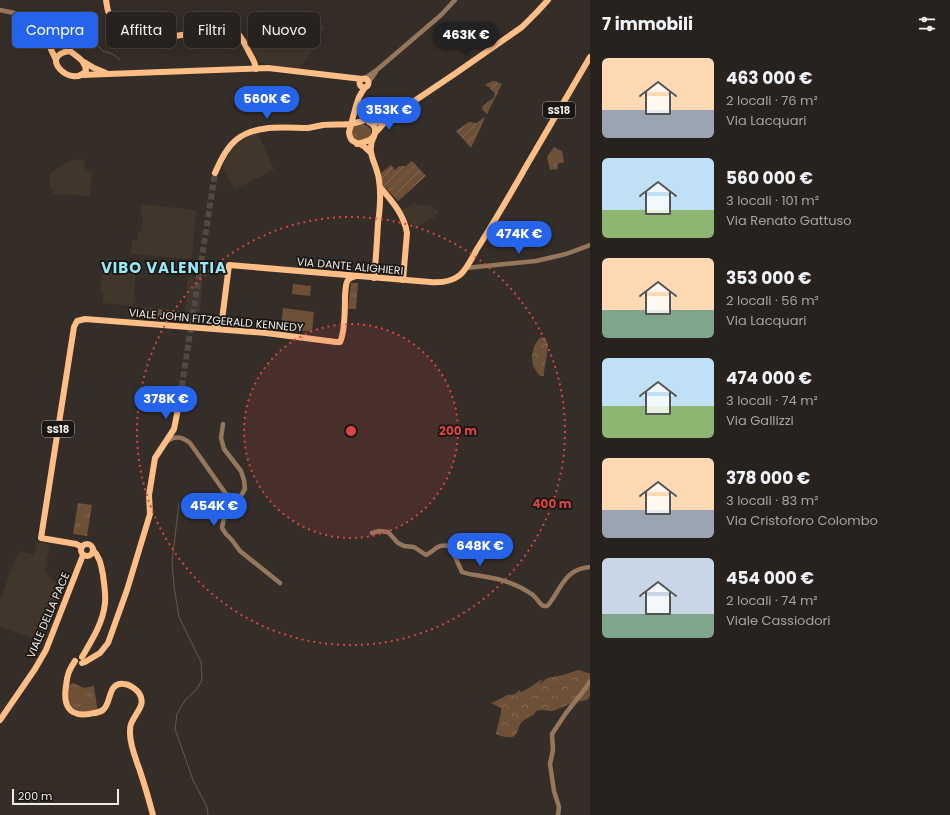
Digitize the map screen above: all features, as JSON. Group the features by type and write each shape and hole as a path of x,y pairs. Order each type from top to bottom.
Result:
{"main road":[{"path":"106,0 108,13 110,16 120,24 143,34 160,38 229,29 236,32 243,39 252,59 253,67 256,69"},
{"path":"354,112 356,120 377,122 389,118 522,27 548,0"},
{"path":"50,48 58,68 70,76 267,68 353,77 363,83 349,129 349,135 352,141 365,147 370,152"},
{"path":"66,48 83,62 101,71 114,74"},
{"path":"56,60 59,54 70,51"},
{"name":"SS18","path":"466,268 590,57"},
{"path":"252,59 267,68"},
{"path":"242,69 248,66 252,59"},
{"path":"81,75 86,71 83,62"},
{"path":"374,278 380,187 376,168 370,152 370,144 375,135 389,118"},
{"path":"215,174 224,154 231,144 247,133 270,128 310,128 322,125 351,124 363,121"},
{"path":"370,122 374,126 375,135"},
{"path":"357,144 375,135"},
{"path":"380,187 396,206 406,228 407,233 403,280"},
{"name":"VIA DANTE ALIGHIERI","path":"210,329 217,326 222,320 229,266 430,282 443,282 452,279 460,275 466,268"},
{"name":"VIALE JOHN FITZGERALD KENNEDY","path":"82,546 41,538 74,326 77,321 85,319 266,333 340,342 342,339 346,286 349,279 357,276"},
{"path":"153,815 148,793 131,742 131,724 140,708 142,701 139,694 132,687 126,684 120,684 114,687 110,692 109,700 104,710 92,714 77,714 71,712 66,706 64,698 68,675 72,669 82,660 100,653 108,643 127,590 150,514 149,495 155,458 160,448 166,442 174,429 179,404"},
{"path":"82,660 95,635 105,605 101,565 97,554 88,544 82,546 81,552 84,555 89,556 93,550"},
{"name":"VIALE DELLA PACE","path":"0,720 35,669 46,650 84,555"}],"street":[{"path":"363,83 441,15 456,0"},
{"path":"0,10 12,13"},
{"path":"466,268 536,261 566,254 590,245"},
{"path":"223,424 221,438 224,448 241,471 245,489 242,495 232,502 224,517 222,528 240,550 280,583"},
{"path":"174,429 178,437"},
{"path":"166,442 170,439 178,437 190,443 232,502"},
{"path":"372,533 388,532 398,543 404,546 414,547 426,555 442,545 450,546 462,572 466,574 504,580 534,595 543,606 547,606 549,604 561,584 570,574 581,568 590,567"},
{"path":"558,815 559,807 554,791 550,764 553,750 552,734 566,712 590,681"}],"shaded area":[{"path":"320,26 325,26 320,39"},
{"path":"252,48 314,48 299,68 259,62"},
{"path":"258,133 274,170 234,189 223,169 223,165 232,148 248,136"},
{"path":"76,159 85,160 86,170 92,171 90,196 54,194 50,187 50,174 68,162"},
{"path":"415,203 417,205 427,205 439,211 435,217 413,229 402,210"},
{"path":"141,204 195,210 192,257 190,259 131,254 132,240 138,240 138,232 141,232 143,215 140,214"},
{"path":"102,270 136,274 133,306 102,303 103,292 100,291"},
{"path":"188,277 203,278 199,322 184,321"},
{"path":"37,542 50,546 44,570 58,585 59,599 44,642 0,627 0,601 16,557 18,557 19,551 34,555"}],"green space":[{"path":"492,81 502,84 487,114 482,109 483,106 494,97 495,94 485,85"},
{"path":"484,117 485,118 471,148 456,131 469,122 477,123"},
{"path":"366,125 371,129 371,135 365,139 353,140 351,131 353,127"},
{"path":"554,147 562,151 564,162 557,164 558,169 550,170 547,157"},
{"path":"412,161 426,176 398,201 382,184 381,173 391,165 395,170 399,166 406,166"},
{"path":"351,283 358,283 356,309 348,309"},
{"path":"293,284 311,286 310,296 292,294"},
{"path":"141,308 179,311 178,320 141,318"},
{"path":"283,308 314,312 312,332 281,328"},
{"path":"542,337 545,339 548,348 544,376 540,376 534,367 532,355 534,346"},
{"path":"78,503 92,505 87,536 73,534"},
{"path":"578,670 590,673 590,696 587,700 575,702 553,711 536,711 532,716 523,721 516,735 514,736 506,737 496,734 501,708 491,703 507,695 515,694 519,690 521,692 524,691 543,679 539,685 547,678"},
{"path":"73,683 84,688 94,686 98,713 71,712 65,687"}],"waterway":[{"path":"98,46 103,51 113,54 120,60"},
{"path":"179,503 172,562 174,586 179,617 201,662 202,680 197,689 186,699 177,714 175,729 193,780 207,807 208,815"}],"tunnel":[{"path":"179,404 215,173"}],"district":[{"name":"VIBO VALENTIA","path":"164,268"}]}
